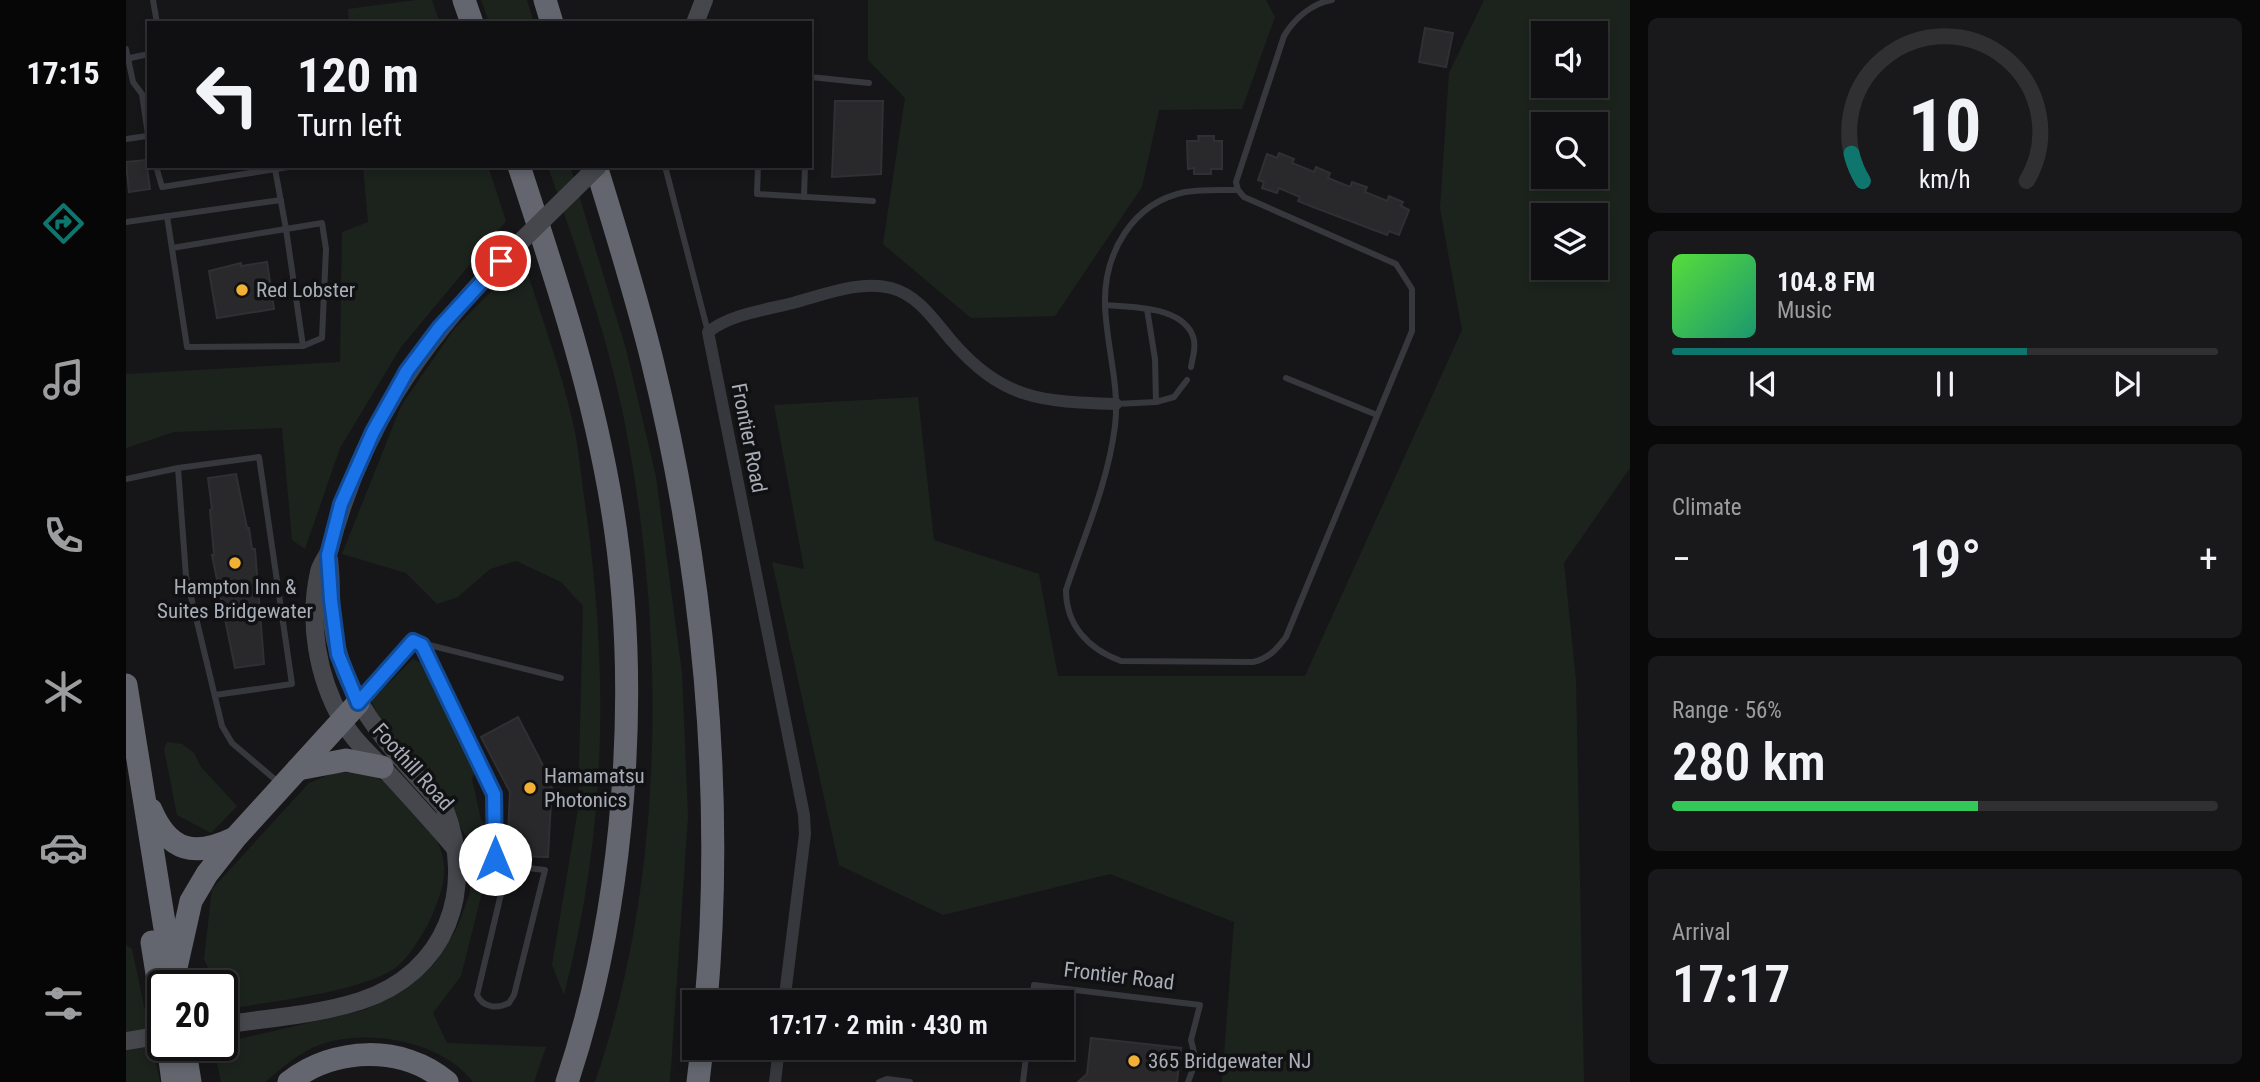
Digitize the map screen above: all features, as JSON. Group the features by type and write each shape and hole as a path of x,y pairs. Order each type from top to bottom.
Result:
{"highway":[{"path":"464,0 471,21"},
{"path":"545,0 551,21"},
{"path":"520,168 589,394 612,508 624,615 626,725 618,836 602,939 567,1082"},
{"path":"598,168 652,362 688,546 710,773 710,961 707,990"},
{"path":"126,685 172,970"},
{"path":"177,970 191,901 207,874 236,837 358,703"},
{"path":"298,769 346,760 382,767"},
{"path":"142,788 163,832 182,846 202,850 236,837"},
{"path":"155,861 144,886 157,970"},
{"path":"289,1082 324,1062 367,1055 406,1059 429,1069 447,1082"},
{"path":"698,1082 701,1060"},
{"path":"170,1061 173,1082"},
{"path":"187,1061 190,1082"}],"street":[{"path":"696,21 704,0"},
{"name":"Foothill Road","path":"454,847 342,721 329,691 315,637 316,591 320,568 328,555 341,504 389,402 440,327 501,261 595,168"},
{"path":"708,332 739,317 852,287 893,288 914,299 976,366 1004,386 1031,398 1116,404"},
{"name":"Frontier Road","path":"708,332 804,815 805,834 786,990"},
{"name":"Foothill Road","path":"238,1023 336,1008 361,1001 395,985 412,972 442,938 458,897 459,877 444,807 376,729 358,703 338,654 333,628 328,555"},
{"path":"126,1041 147,1038"},
{"path":"775,1082 778,1060"}],"lane":[{"path":"153,0 157,21"},
{"path":"1238,190 1185,192 1157,203 1136,217 1115,250 1107,273 1105,305 1116,404 1107,473 1066,590 1066,602 1075,628 1086,640 1104,655 1121,661 1253,662 1263,660 1276,650 1286,637 1412,331 1414,299 1406,276 1396,264 1244,197 1236,182 1284,36 1292,23 1307,11 1332,0"},
{"path":"126,49 130,58 130,83 142,94 147,120"},
{"path":"130,58 147,54"},
{"path":"812,77 869,83"},
{"path":"126,139 147,138"},
{"path":"157,168 162,187 282,168"},
{"path":"666,168 708,332"},
{"path":"758,168 757,194 873,201"},
{"path":"804,197 805,168"},
{"path":"275,169 303,346"},
{"path":"126,222 281,200"},
{"path":"167,216 187,347 303,346 322,338 326,249 322,223 172,248"},
{"path":"1105,305 1147,309 1185,325 1193,335 1195,348 1191,367"},
{"path":"1147,309 1154,359 1156,402"},
{"path":"1286,378 1377,415"},
{"path":"1116,404 1156,402 1174,397 1187,380"},
{"path":"126,479 178,468 259,457 292,684 215,695"},
{"path":"178,468 186,576 226,735 282,786"},
{"path":"358,703 413,641 561,678"},
{"path":"422,645 490,782 496,806 495,859 503,868 505,877 477,995 484,1003 497,1007 509,1003 514,995 545,870 503,868"},
{"name":"Frontier Road","path":"1033,990 1034,985 1200,1004 1191,1040 1196,1061 1188,1082"},
{"path":"1023,1082 1026,1060"},
{"path":"879,1082 887,1079 910,1082"}],"shaded area":[{"path":"432,0 439,21 349,21 348,9"},
{"path":"481,0 527,0 533,21 488,21"},
{"path":"868,0 1266,0 1275,17 1242,109 1159,110 1142,187 1055,316 971,318 883,244 905,98 868,60"},
{"path":"1484,0 1630,0 1630,468 1564,563 1576,680 1584,1082 1222,1082 1234,922 1110,874 943,915 839,865 772,562 804,569 774,405 918,397 934,540 1039,574 1058,676 1305,676 1462,330 1440,208 1449,73"},
{"path":"363,168 489,168 506,221 401,347 340,448 305,549 292,540 282,428 174,432 126,448 126,374 340,362 342,232 368,222"},
{"path":"549,168 571,168 626,349 656,477 682,673 688,816 670,1082 595,1082 618,1004 635,922 646,838 652,753 652,667 638,499 624,419 600,323"},
{"path":"523,259 558,367 575,432 598,633 600,694 595,814 578,934 564,995 552,965 578,809 583,606 561,582 516,561 490,569 458,597 437,604 406,573 342,554 401,406 454,329"},
{"path":"413,659 424,664 478,767 472,779 481,820 491,826 493,876 483,888 461,976 433,1013 447,1043 546,1047 534,1082 473,1082 442,1056 423,1047 402,1041 358,1038 338,1040 311,1048 265,1082 221,1082 216,1061 238,1061 238,1039 365,1010 433,966 457,928 470,893 468,840 440,791 377,721 380,718 371,701"},
{"path":"167,742 182,744 194,753 201,767 237,806 211,833 177,815 164,749"},
{"path":"360,772 383,781 394,789 424,822 434,835 444,861 442,888 437,904 409,954 394,969 377,978 334,991 238,1008 238,970 209,970 204,959 212,889 309,783 333,773"},
{"path":"126,945 132,949 147,1020 147,1061 156,1061 160,1082 126,1082"}],"building":[{"path":"1425,28 1453,33 1446,67 1419,62"},
{"path":"835,101 883,101 881,174 832,177"},
{"path":"1198,136 1214,136 1214,141 1222,141 1222,169 1211,169 1211,174 1194,174 1194,168 1188,169 1187,141 1199,141"},
{"path":"1279,153 1294,159 1292,163 1314,172 1316,167 1330,173 1328,178 1350,187 1352,182 1367,187 1365,192 1387,201 1389,196 1403,202 1401,206 1409,210 1399,235 1389,231 1387,235 1313,207 1298,201 1300,197 1279,188 1277,193 1262,188 1264,182 1258,180 1267,154 1277,158"},
{"path":"146,160 150,189 129,192 126,162"},
{"name":"Red Lobster","path":"267,262 274,309 217,318 209,271 241,263 241,266"},
{"name":"Hampton Inn & Suites Bridgewater","path":"236,474 252,549 255,549 264,664 235,668 212,555 212,509 208,478"},
{"name":"Hamamatsu Photonics","path":"518,717 552,783 548,857 507,856 510,792 481,737"},
{"name":"365 Bridgewater NJ","path":"1091,1038 1181,1048 1177,1082 1078,1082 1087,1074"}],"place":[{"name":"Red Lobster","path":"242,290"},
{"name":"Hampton Inn & Suites Bridgewater","path":"235,563"},
{"name":"Hamamatsu Photonics","path":"530,788"},
{"name":"365 Bridgewater NJ","path":"1134,1061"}],"route":[{"path":"495,859 496,806 490,782 422,645 413,641 358,703 347,683 333,628 328,555 341,504 359,461 407,371 440,327 501,261"}]}
